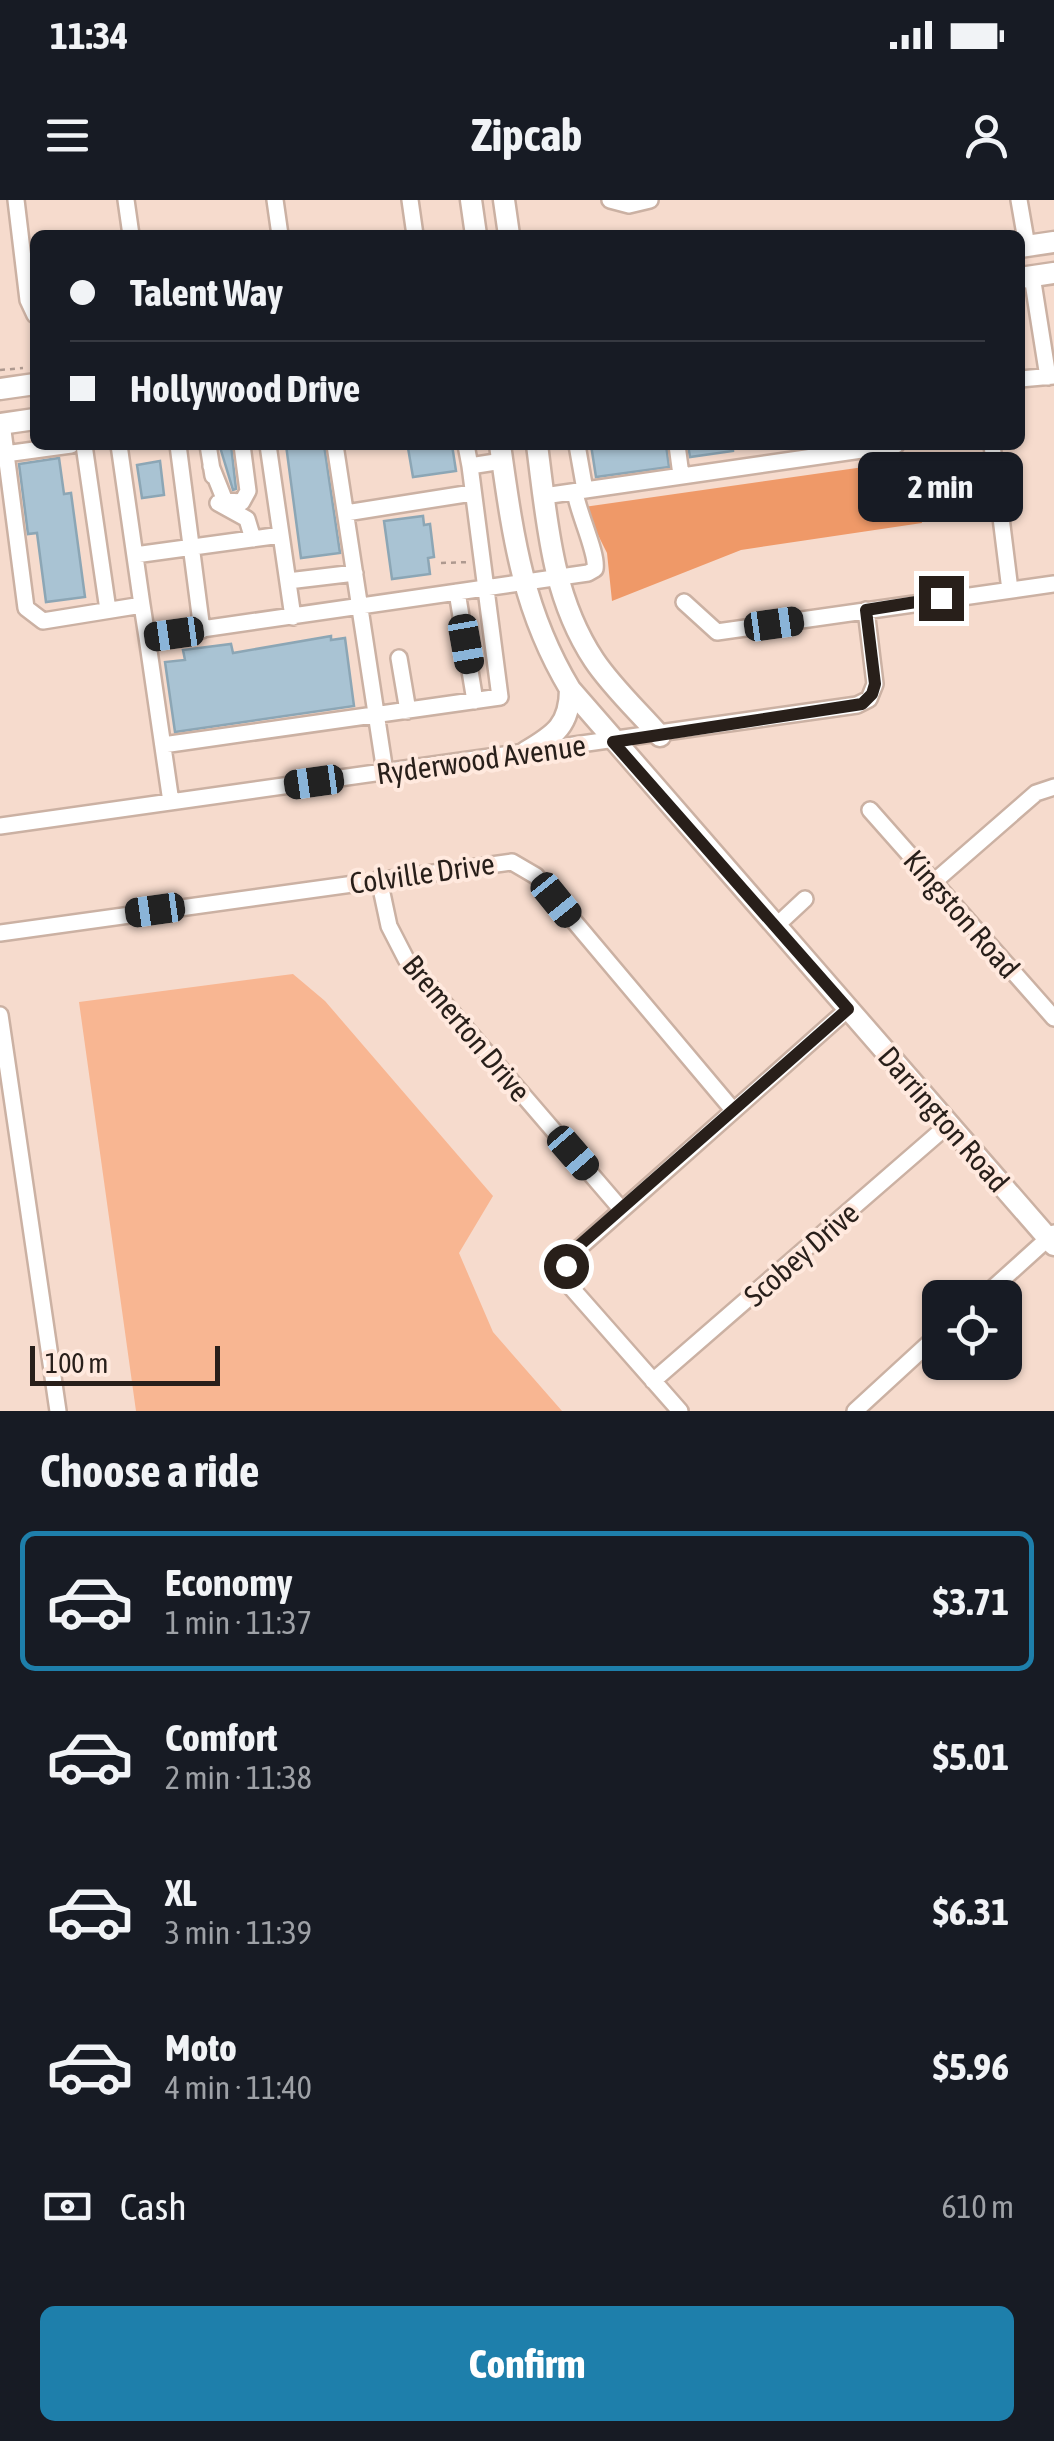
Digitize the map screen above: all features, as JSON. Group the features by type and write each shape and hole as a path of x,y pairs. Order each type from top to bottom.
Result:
{"main road":[{"path":"471,200 475,230"},
{"path":"504,200 508,230"},
{"path":"1025,241 1054,242"},
{"path":"1026,277 1054,273"},
{"path":"0,389 30,385"},
{"path":"1,424 30,420"},
{"path":"538,450 556,577 594,659 660,736"},
{"name":"Darrington Road","path":"501,453 521,582 547,652 570,689 948,1125 1052,1239"},
{"path":"526,752 562,729 568,718 570,689"}],"street":[{"path":"16,200 30,304"},
{"path":"126,200 131,230"},
{"path":"275,200 279,230"},
{"path":"410,200 414,230"},
{"path":"610,200 629,205 650,200"},
{"path":"1019,200 1020,230"},
{"path":"1025,379 1051,376 1026,277"},
{"path":"1,424 26,608 43,621 142,604"},
{"path":"6,454 35,450"},
{"path":"85,450 108,610"},
{"path":"119,450 171,802"},
{"path":"179,450 202,630"},
{"path":"209,450 215,498 221,507 246,520 253,539"},
{"path":"212,466 225,501 242,502 248,491 243,450"},
{"path":"269,450 294,617"},
{"path":"337,450 385,772"},
{"path":"162,746 500,696 467,450"},
{"path":"147,637 588,572 597,566 580,491 578,450"},
{"path":"678,450 682,476"},
{"path":"772,450 773,463"},
{"path":"544,496 862,450"},
{"path":"993,450 1010,590"},
{"path":"470,466 501,453"},
{"path":"346,513 472,493"},
{"path":"135,556 281,535"},
{"path":"288,581 355,572"},
{"path":"684,602 717,632 1054,584"},
{"path":"457,592 475,700"},
{"name":"Ryderwood Avenue","path":"0,826 660,736 866,702 875,684 866,610"},
{"path":"399,658 408,711"},
{"path":"935,881 1036,793 1054,787"},
{"name":"Kingston Road","path":"870,810 1054,1018"},
{"name":"Colville Drive","path":"0,933 501,861 529,870 733,1110"},
{"name":"Bremerton Drive","path":"380,879 390,926 406,959 621,1209"},
{"path":"776,926 805,898"},
{"path":"680,1411 569,1285 566,1266 573,1251 848,1009"},
{"path":"0,1015 58,1411"},
{"name":"Scobey Drive","path":"653,1381 948,1125"},
{"path":"1003,1280 1052,1239"},
{"path":"855,1411 922,1350"}],"path":[{"path":"0,370 30,367"}],"shaded area":[{"path":"913,460 922,523 741,550 612,601 607,553 584,507"},
{"path":"293,974 325,1001 493,1196 459,1253 493,1332 562,1411 136,1411 79,1002"}],"building":[{"path":"221,450 232,450 236,489 233,490"},
{"path":"287,450 325,450 340,553 301,558"},
{"path":"408,450 453,450 456,471 413,477"},
{"path":"592,450 667,450 669,467 596,477"},
{"path":"689,450 733,450 733,451 690,457"},
{"path":"59,458 64,494 71,493 85,597 46,602 37,533 28,534 19,464"},
{"path":"160,461 164,495 142,498 137,465"},
{"path":"423,516 424,525 430,524 434,557 428,558 430,574 392,579 384,521"},
{"path":"331,636 331,640 345,638 354,706 175,732 165,662 185,660 183,650 231,644 233,653"}],"route":[{"path":"566,1266 573,1251 848,1009 613,742 862,704 869,699 875,684 866,610 941,598"}]}
